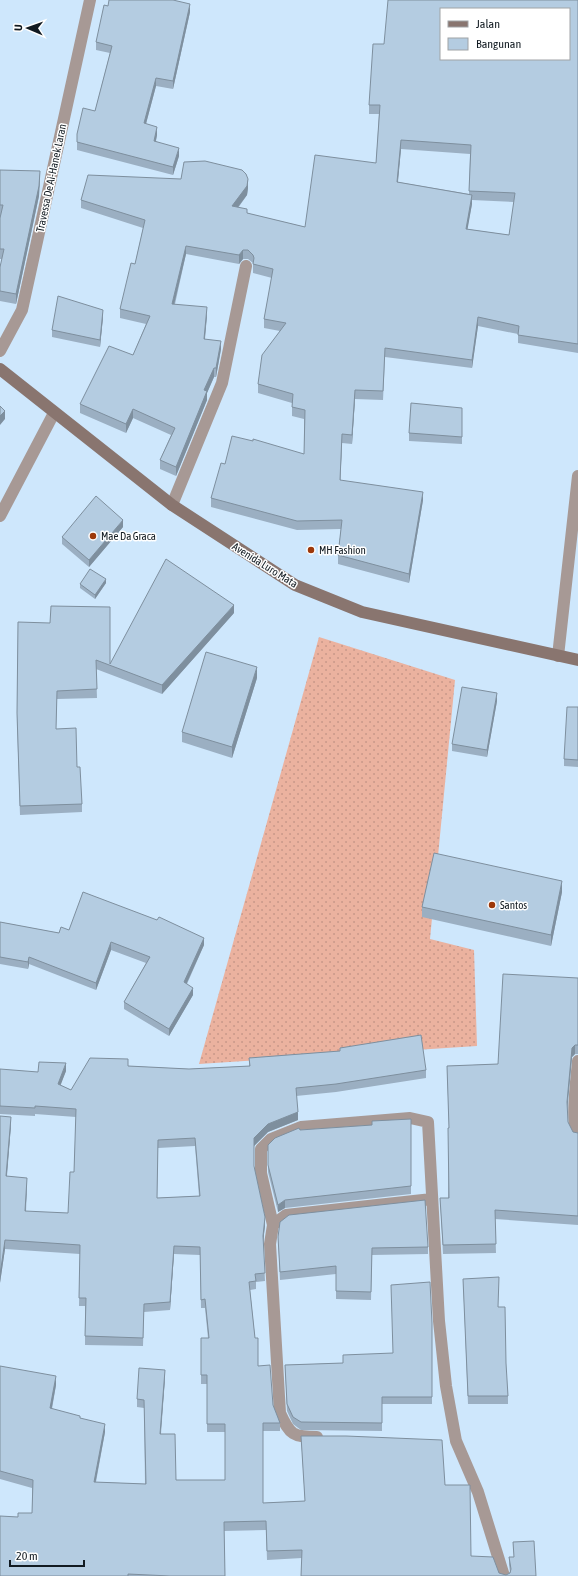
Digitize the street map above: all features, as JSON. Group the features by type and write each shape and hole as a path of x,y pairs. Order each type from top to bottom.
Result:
{"main road":[{"name":"Avenida Luro Mata","path":"0,369 172,505 295,585 362,612 578,660"}],"street":[{"name":"Travessa De Ai-Hanek Laran","path":"0,351 22,310 90,0"},
{"path":"172,505 222,383 246,266"},
{"path":"0,516 54,413"},
{"path":"558,656 578,476"},
{"path":"578,1061 574,1116 575,1132 578,1135"},
{"path":"330,1437 299,1437 287,1429 280,1413 270,1244 273,1225 261,1173 261,1149 272,1139 301,1127 410,1118 428,1122 440,1328 446,1386 456,1441 478,1492 504,1576"},
{"path":"273,1225 286,1215 432,1199"},
{"path":"440,1440 456,1441"}],"shaded area":[{"path":"319,637 455,680 430,939 474,950 477,1046 199,1064"}],"building":[{"path":"109,0 173,0 190,4 173,81 156,78 144,123 157,127 154,141 179,148 173,167 77,142 77,134 83,108 95,111 112,46 96,42 104,5 108,6"},
{"path":"388,0 578,0 578,344 518,335 519,326 478,317 472,360 385,348 383,391 355,390 352,435 342,434 340,480 423,492 409,574 338,555 342,520 297,521 211,498 221,463 225,464 232,436 253,441 253,439 304,454 305,410 292,407 293,394 258,384 262,355 286,323 264,319 273,269 253,264 253,255 248,250 243,250 239,255 186,246 172,304 207,307 204,339 221,341 216,368 214,368 204,390 207,391 176,467 160,460 175,428 133,409 126,424 80,404 109,346 133,355 150,316 120,309 131,263 135,264 145,220 81,200 88,175 181,179 184,162 205,161 242,170 246,174 248,179 247,186 232,206 247,209 247,213 305,227 315,155 376,163 380,105 369,105 373,44 384,44","holes":["401,140 471,145 469,191 515,193 509,235 466,229 472,195 397,182"]},
{"path":"0,170 40,171 39,186 16,294 0,291 0,267 4,249 0,249 0,218 3,205 0,205"},
{"path":"58,296 103,310 100,340 52,330"},
{"path":"411,403 462,408 462,437 409,433"},
{"path":"0,406 5,411 0,416"},
{"name":"Mae Da Graca","path":"96,496 123,520 89,560 62,537"},
{"path":"166,559 234,605 162,685 96,660 97,689 57,691 56,729 76,728 77,767 80,767 82,804 20,806 17,713 18,622 50,623 51,606 110,607 110,664"},
{"path":"90,569 106,579 95,595 80,584"},
{"path":"206,652 257,667 232,747 182,732"},
{"path":"462,687 497,693 487,750 452,744"},
{"path":"567,707 578,707 578,760 564,759"},
{"name":"Santos","path":"434,853 562,881 551,935 422,907"},
{"path":"83,892 157,920 159,917 204,938 184,982 193,988 169,1029 124,1002 150,957 111,942 96,983 29,957 28,962 0,957 0,922 59,933 61,927 69,930"},
{"path":"503,974 578,978 578,1045 575,1045 572,1048 567,1102 568,1122 573,1132 578,1133 578,1216 495,1210 496,1244 443,1245 440,1198 449,1198 447,1066 498,1064"},
{"path":"421,1035 426,1070 336,1084 296,1088 298,1112 268,1124 254,1138 254,1166 265,1217 263,1236 265,1273 255,1274 256,1281 249,1282 255,1338 258,1338 258,1366 270,1365 273,1405 280,1423 263,1423 263,1503 305,1501 301,1436 346,1436 442,1440 445,1485 470,1485 471,1556 493,1557 499,1573 506,1575 510,1573 511,1569 509,1557 514,1557 513,1542 534,1541 536,1576 301,1576 302,1550 267,1551 266,1521 224,1522 225,1576 128,1574 128,1576 0,1576 0,1516 18,1517 18,1513 32,1513 33,1480 0,1471 0,1366 56,1376 50,1408 80,1416 80,1418 105,1424 94,1482 146,1484 144,1400 137,1399 139,1368 165,1370 160,1434 175,1434 176,1480 225,1480 225,1424 207,1424 207,1375 201,1375 201,1338 209,1338 205,1299 201,1300 200,1247 174,1246 170,1302 144,1304 143,1338 85,1336 86,1298 79,1298 80,1245 5,1240 0,1275 0,1116 11,1117 6,1176 27,1178 25,1211 68,1213 70,1172 74,1172 76,1109 35,1106 35,1108 0,1106 0,1069 38,1072 39,1062 66,1063 58,1084 71,1090 90,1058 128,1059 128,1066 189,1069 250,1066 249,1058 340,1051 340,1048","holes":["195,1138 200,1196 157,1198 158,1140"]},
{"path":"411,1119 411,1186 285,1200 278,1205 268,1165 268,1145 275,1138 299,1128 300,1130 372,1125 372,1121"},
{"path":"425,1200 428,1247 372,1248 371,1292 336,1291 336,1266 280,1272 278,1237 280,1222 289,1215"},
{"path":"499,1277 498,1307 505,1307 508,1396 468,1396 463,1279"},
{"path":"430,1282 432,1323 432,1397 382,1397 382,1423 301,1422 293,1417 287,1404 285,1365 343,1363 343,1355 393,1353 391,1285"}],"place":[{"name":"Mae Da Graca","path":"93,536"},
{"name":"MH Fashion","path":"311,550"},
{"name":"Santos","path":"492,905"}]}
